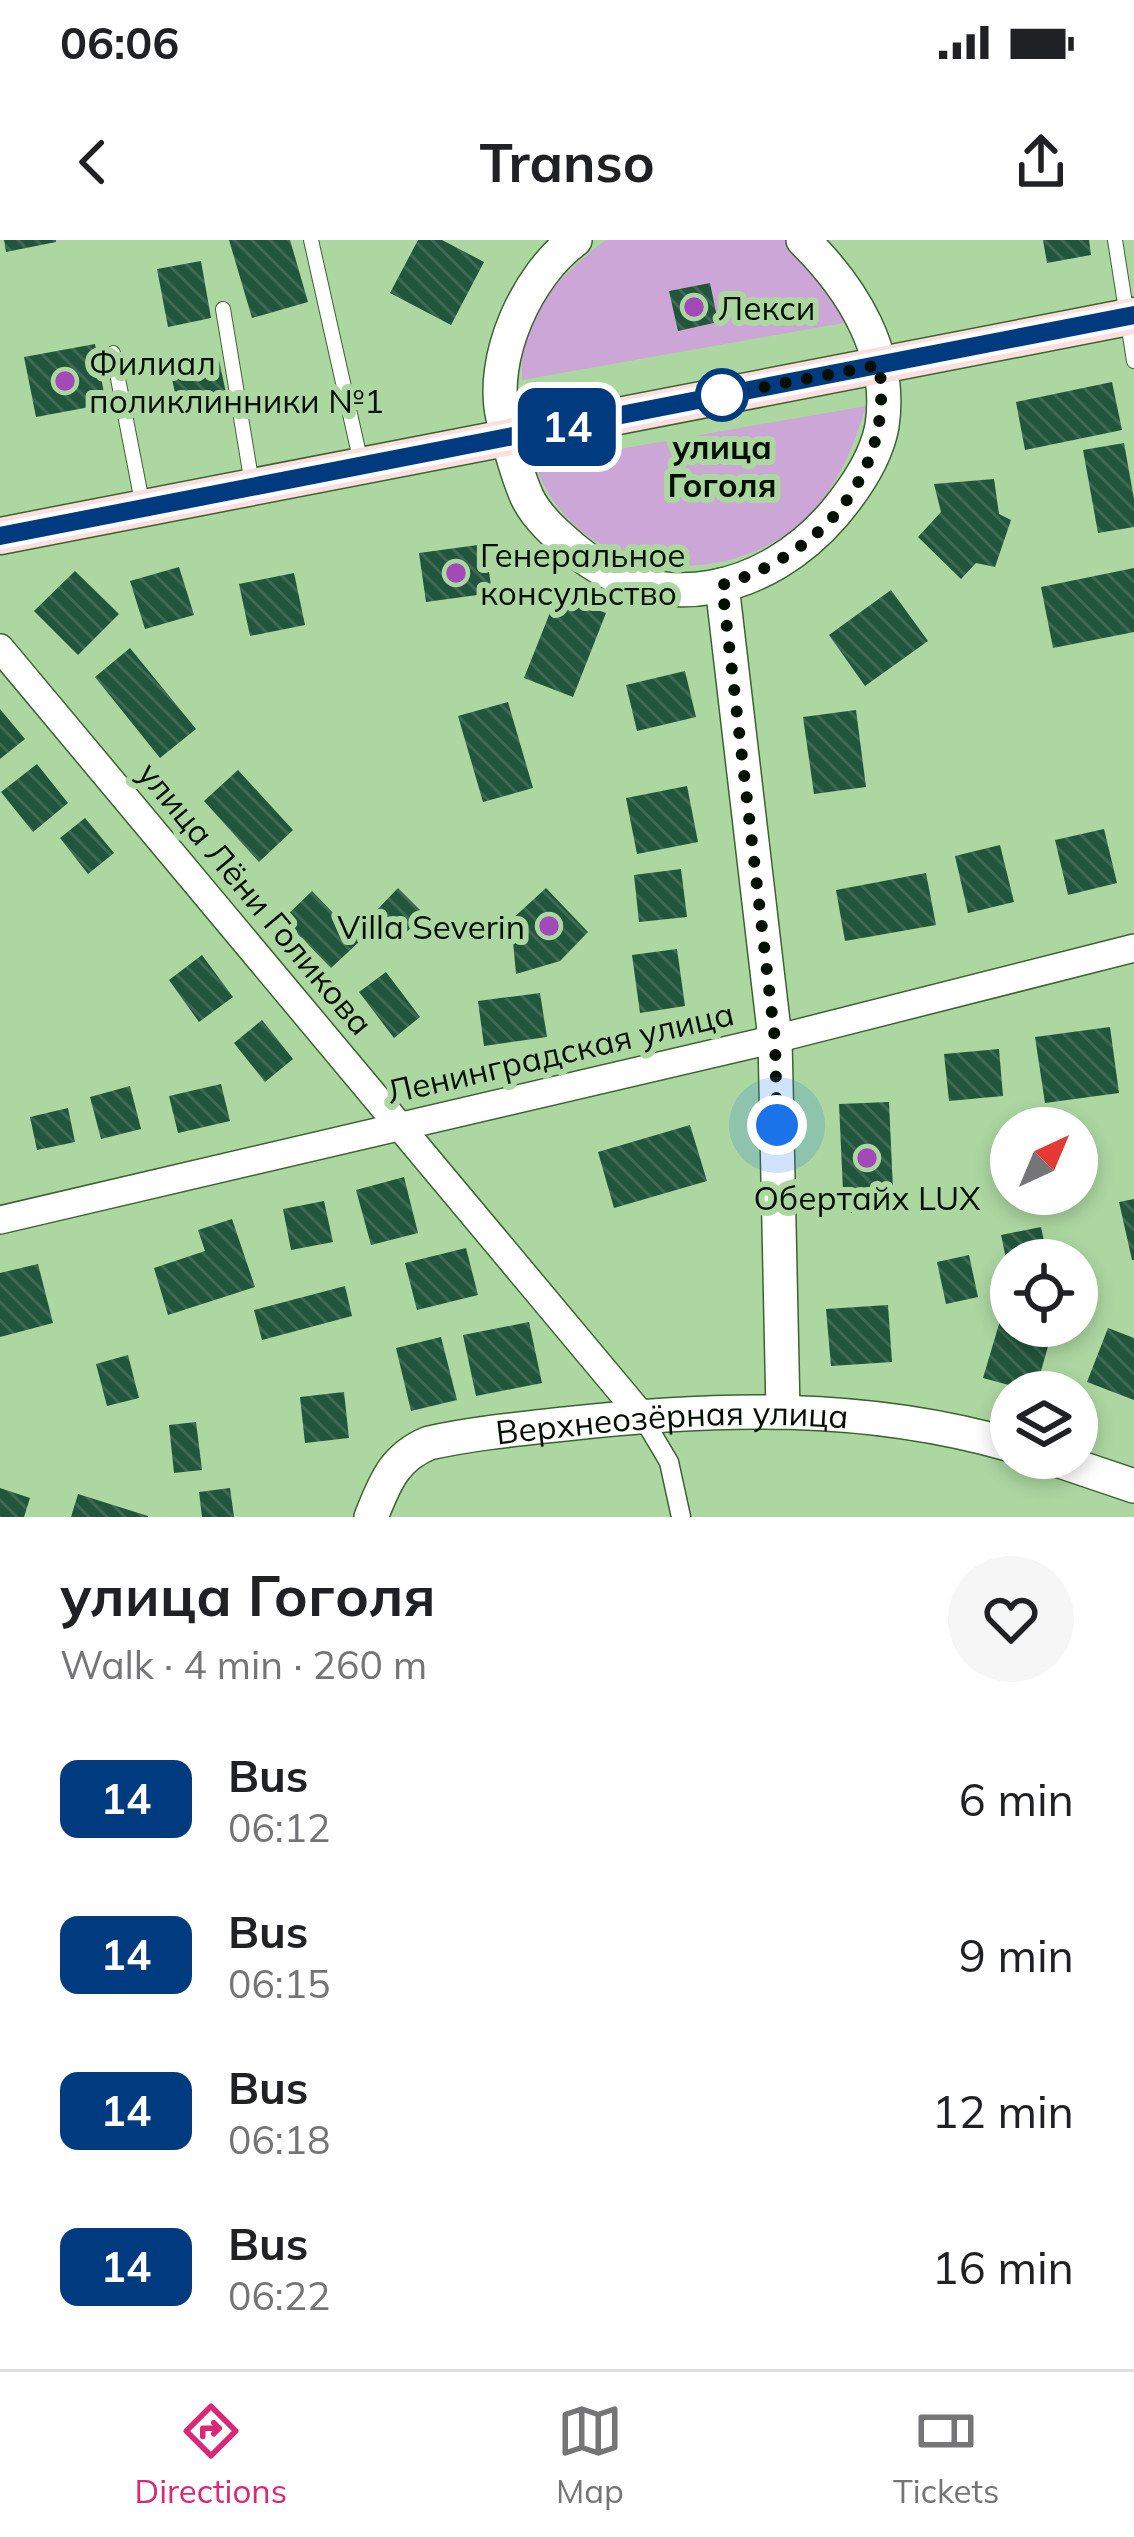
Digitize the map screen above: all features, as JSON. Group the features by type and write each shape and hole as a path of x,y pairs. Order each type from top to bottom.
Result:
{"main road":[{"path":"0,536 1132,316"}],"street":[{"path":"575,240 532,286 514,316 501,400 508,439 528,500 565,542 612,577 659,590 722,585 757,575 781,560 819,532 849,497 876,446 883,394 873,340 829,265 803,240"},
{"path":"722,585 775,1040 783,1411"},
{"name":"улица Лёни Голикова","path":"0,648 640,1415"},
{"name":"Ленинградская улица","path":"0,1220 775,1040 1134,948"},
{"name":"Верхнеозёрная улица","path":"371,1517 392,1469 408,1452 429,1443 640,1415 783,1411 904,1420 990,1440"},
{"path":"640,1415 669,1462 680,1514"},
{"path":"1098,1474 1134,1486"}],"lane":[{"path":"311,240 362,468"},
{"path":"1115,240 1132,316 1134,361"},
{"path":"223,309 253,489"},
{"path":"113,353 143,509"}],"shaded area":[{"path":"606,240 786,240 809,257 849,322 522,380 523,346 537,312 569,272"},
{"path":"866,406 849,454 823,499 791,531 752,553 710,564 667,565 625,555 587,535 556,505 535,464"}],"building":[{"path":"4,240 56,240 56,242 6,252"},
{"path":"229,240 290,240 308,302 252,318"},
{"path":"418,240 442,240 484,262 451,325 390,293"},
{"path":"1043,240 1089,240 1091,255 1047,263"},
{"path":"201,261 211,318 168,327 157,269"},
{"name":"Лекси","path":"710,283 718,322 678,331 669,291"},
{"name":"Филиал поликлинники №1","path":"95,344 106,404 36,417 24,357"},
{"path":"219,360 229,407 180,418 170,369"},
{"path":"1112,382 1122,430 1025,450 1016,402"},
{"path":"1124,443 1134,527 1098,533 1083,450"},
{"path":"994,479 999,514 1011,520 995,567 976,563 961,579 918,537 941,512 934,484"},
{"name":"Генеральное консульство","path":"485,544 492,593 426,602 419,553"},
{"path":"179,567 194,615 145,629 130,581"},
{"path":"1134,568 1134,632 1053,648 1041,587"},
{"path":"75,571 119,614 78,655 34,611"},
{"path":"294,573 305,625 250,636 239,584"},
{"path":"891,590 928,641 865,686 829,635"},
{"path":"557,595 606,613 573,697 524,678"},
{"path":"130,648 196,729 160,758 95,677"},
{"path":"685,671 696,717 637,731 626,685"},
{"path":"508,702 533,788 483,802 458,716"},
{"path":"0,709 25,739 0,759"},
{"path":"856,710 866,787 814,794 803,717"},
{"path":"37,764 68,803 33,832 1,792"},
{"path":"238,770 293,830 259,862 204,801"},
{"path":"687,786 698,842 637,854 626,798"},
{"path":"85,818 114,853 88,874 60,838"},
{"path":"1104,829 1117,883 1068,895 1055,840"},
{"path":"1000,845 1014,902 968,913 955,856"},
{"path":"681,869 687,917 639,922 634,875"},
{"path":"926,873 936,925 845,941 836,890"},
{"path":"398,888 424,914 400,939 374,913"},
{"path":"546,888 588,932 560,961 516,974 511,920"},
{"path":"312,891 360,941 331,968 283,919"},
{"path":"677,949 685,1006 640,1013 632,955"},
{"path":"202,955 233,997 199,1022 169,980"},
{"path":"386,972 420,1017 394,1038 359,992"},
{"path":"540,993 547,1037 484,1046 478,1001"},
{"path":"262,1020 293,1059 265,1082 234,1043"},
{"path":"1110,1027 1119,1093 1045,1103 1035,1037"},
{"path":"999,1049 1003,1096 949,1101 944,1054"},
{"path":"221,1084 230,1121 178,1133 169,1096"},
{"path":"130,1086 141,1129 101,1139 90,1097"},
{"name":"Обертайх LUX","path":"889,1102 894,1211 844,1213 839,1104"},
{"path":"68,1108 75,1142 37,1150 30,1117"},
{"path":"690,1125 707,1181 614,1208 598,1152"},
{"path":"404,1177 418,1233 371,1245 356,1190"},
{"path":"1134,1199 1134,1260 1132,1260 1119,1202"},
{"path":"324,1201 333,1242 291,1250 283,1209"},
{"path":"232,1219 255,1287 168,1315 154,1268 205,1251 198,1230"},
{"path":"1041,1227 1044,1239 1002,1239 1001,1235"},
{"path":"466,1248 478,1295 417,1310 405,1263"},
{"path":"969,1255 978,1297 946,1304 937,1262"},
{"path":"38,1264 53,1323 0,1337 0,1273"},
{"path":"345,1286 352,1316 262,1340 254,1310"},
{"path":"888,1305 892,1362 831,1366 826,1309"},
{"path":"529,1322 542,1383 476,1396 463,1335"},
{"path":"1108,1328 1134,1338 1134,1400 1098,1386 1098,1371 1091,1371"},
{"path":"441,1337 457,1400 411,1411 396,1348"},
{"path":"992,1347 1048,1347 1041,1371 990,1371 990,1380 983,1378"},
{"path":"128,1355 139,1398 107,1406 96,1364"},
{"path":"344,1392 349,1438 305,1443 300,1397"},
{"path":"196,1422 202,1470 174,1473 169,1425"},
{"path":"0,1488 30,1498 24,1517 0,1517"},
{"path":"230,1488 234,1517 202,1517 199,1492"},
{"path":"78,1494 148,1516 148,1517 71,1517"}],"bus line":[{"name":"14","path":"0,536 1134,315"}],"place":[{"name":"Лекси","path":"694,307"},
{"name":"Филиал поликлинники №1","path":"65,381"},
{"name":"улица Гоголя","path":"722,395"},
{"name":"Генеральное консульство","path":"456,573"},
{"name":"Villa Severin","path":"549,926"},
{"name":"Обертайх LUX","path":"867,1158"}],"route":[{"path":"722,395 879,365 883,394 876,446 849,497 819,532 781,560 757,575 722,585 775,1040 777,1125"}]}
